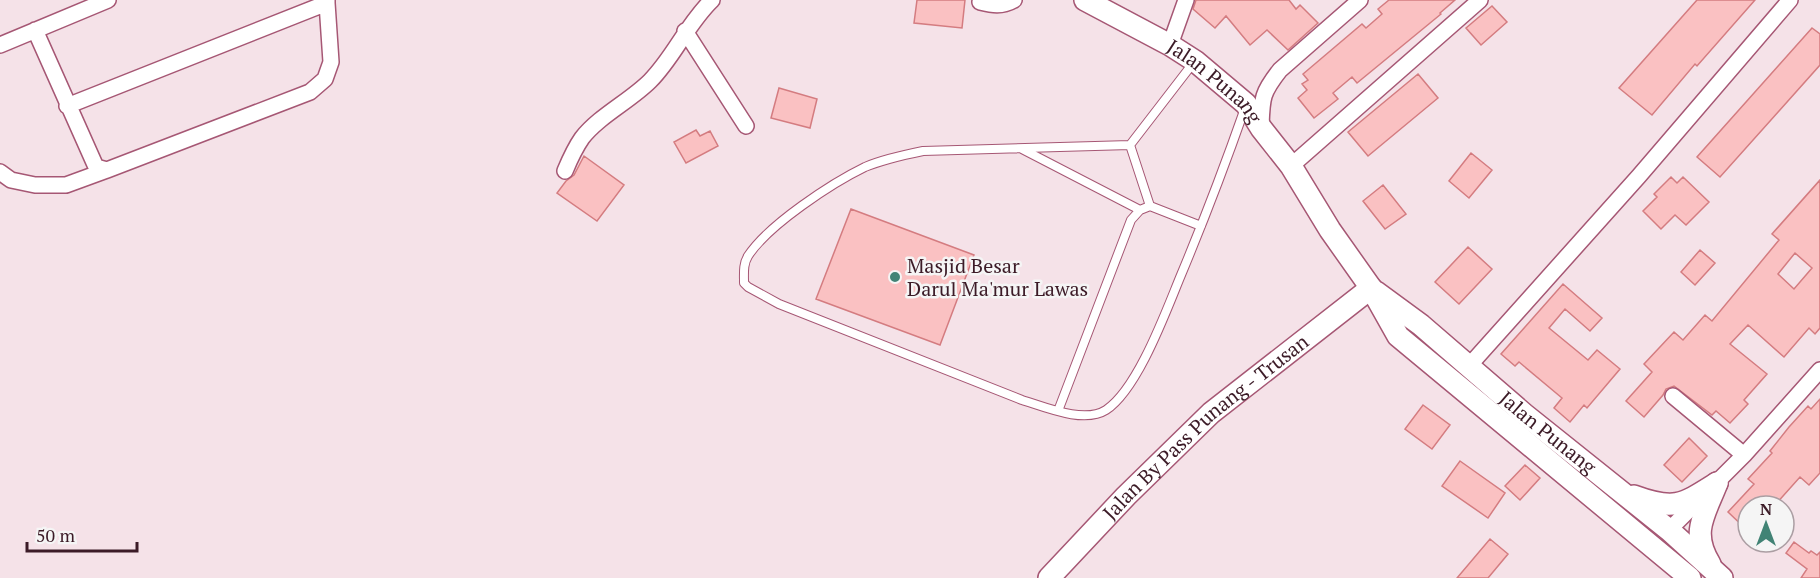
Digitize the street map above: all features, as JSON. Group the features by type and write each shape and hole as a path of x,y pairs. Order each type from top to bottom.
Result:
{"street":[{"path":"0,45 108,0"},
{"path":"565,171 575,148 584,135 650,81 669,57 685,31 712,0"},
{"path":"980,2 994,6 1014,0"},
{"name":"Jalan Punang","path":"1086,0 1195,61 1246,104 1261,128 1291,166 1330,230 1371,288 1398,336 1690,578"},
{"path":"1170,45 1186,0"},
{"path":"1261,128 1262,96 1269,84 1280,70 1360,0"},
{"path":"1291,166 1480,0"},
{"path":"1468,367 1639,176 1790,0"},
{"path":"0,172 11,180 35,185 66,185 310,92 325,79 331,62 327,1 67,106"},
{"path":"35,30 96,167 107,170"},
{"path":"685,31 747,126"},
{"name":"Jalan Punang","path":"1371,288 1421,325 1468,367 1669,530 1719,576"},
{"name":"Jalan By Pass Punang - Trusan","path":"1049,578 1126,496 1211,413 1371,288"},
{"path":"1653,548 1744,455 1820,370"},
{"path":"1674,396 1744,455"},
{"path":"1619,490 1657,504 1676,505 1686,502 1717,483"},
{"path":"1717,483 1699,529 1702,551 1719,576"}],"lane":[{"path":"1195,61 1130,144 923,151 891,158 866,167 821,192 759,243 745,263 744,283 779,304 1022,400 1083,416 1105,411 1126,391 1155,338 1201,226 1246,104"},
{"path":"1130,144 1150,207"},
{"path":"1022,148 1140,210"},
{"path":"1058,411 1131,220 1140,210 1150,207 1201,226"}],"building":[{"path":"917,0 965,0 962,28 914,23"},
{"path":"1196,0 1289,0 1296,9 1300,5 1318,23 1288,50 1267,30 1250,45 1226,16 1215,28 1193,9"},
{"path":"1389,0 1455,0 1357,83 1352,77 1333,93 1338,99 1314,118 1298,98 1307,90 1302,84 1308,80 1303,74 1362,24 1366,28 1382,14 1378,9"},
{"path":"1697,0 1755,0 1697,66 1695,64 1652,115 1619,88"},
{"path":"1492,6 1507,22 1481,45 1466,28"},
{"path":"1812,28 1820,34 1820,65 1720,177 1697,157"},
{"path":"1418,74 1438,98 1368,156 1348,132"},
{"path":"779,88 817,99 810,128 771,118"},
{"path":"696,130 700,136 710,131 718,146 686,163 674,142"},
{"path":"1471,153 1492,170 1469,198 1449,181"},
{"path":"584,156 624,185 597,221 557,193 574,175"},
{"path":"1671,177 1677,183 1683,177 1709,202 1686,225 1675,215 1661,229 1643,211 1657,197 1654,194"},
{"path":"1820,180 1820,328 1815,334 1809,328 1784,357 1748,325 1730,344 1767,374 1744,400 1748,404 1730,423 1716,411 1712,415 1674,386 1666,389 1644,417 1626,401 1652,372 1644,364 1674,332 1683,340 1705,315 1712,321 1779,240 1772,234","holes":["1795,253 1812,268 1794,289 1778,274"]},
{"path":"1383,185 1406,214 1385,229 1363,201"},
{"name":"Masjid Besar Darul Ma'mur Lawas","path":"851,209 974,255 940,345 816,299"},
{"path":"1468,247 1492,269 1459,304 1435,282"},
{"path":"1700,250 1715,263 1695,285 1681,272"},
{"path":"1563,284 1602,318 1590,331 1565,309 1549,328 1588,360 1597,350 1620,369 1587,408 1584,405 1570,422 1554,408 1562,398 1519,362 1515,366 1501,354"},
{"path":"1820,399 1820,473 1809,485 1800,477 1785,494 1745,494 1754,484 1748,479 1772,453 1770,451 1789,427 1808,406 1811,409"},
{"path":"1423,405 1450,425 1432,449 1405,429"},
{"path":"1689,438 1707,456 1682,482 1664,465"},
{"path":"1460,461 1505,493 1488,518 1442,486"},
{"path":"1525,465 1540,478 1520,500 1505,486"},
{"path":"1736,503 1736,520 1728,512"},
{"path":"1490,539 1508,554 1488,578 1457,578"},
{"path":"1796,543 1809,553 1811,551 1817,555 1820,552 1820,578 1801,578 1807,569 1787,554 1796,554"}],"place":[{"name":"Masjid Besar Darul Ma'mur Lawas","path":"895,277"}]}
